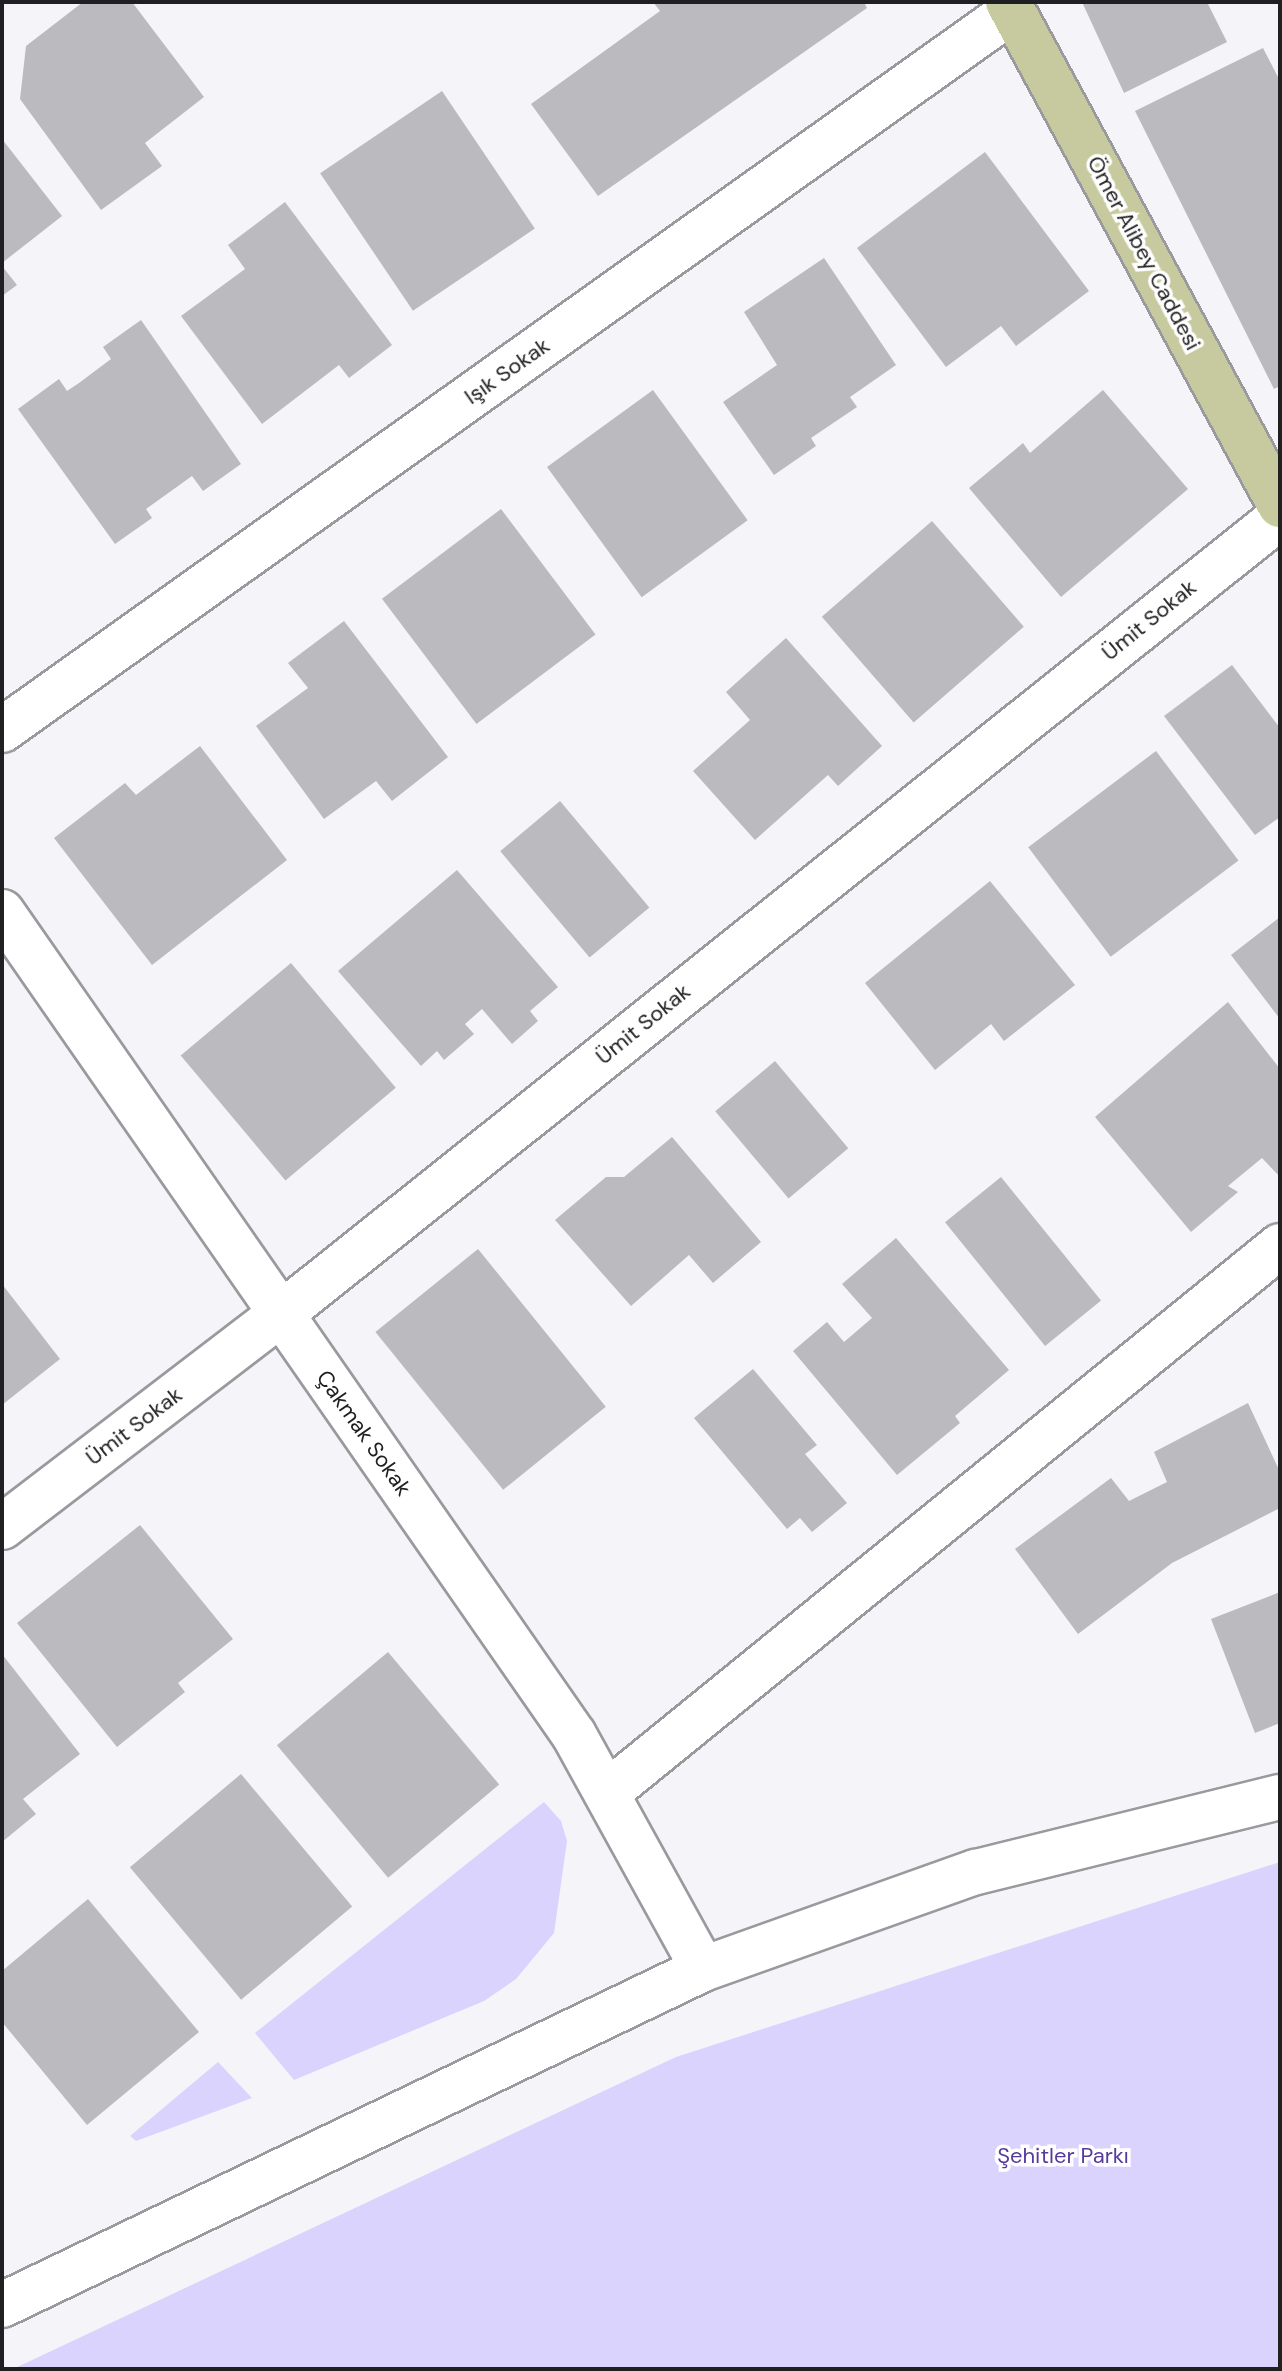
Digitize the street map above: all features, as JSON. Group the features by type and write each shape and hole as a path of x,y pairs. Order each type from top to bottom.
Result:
{"main road":[{"name":"Ömer Alibey Caddesi","path":"1010,7 1280,505"}],"street":[{"name":"Işık Sokak","path":"2,730 1010,7"},
{"name":"Ümit Sokak","path":"2,1527 281,1314 1280,517"},
{"name":"Çakmak Sokak","path":"2,912 608,1792 703,1969"},
{"path":"608,1792 1280,1246"},
{"path":"2,2305 703,1969 976,1872 1280,1797"}],"green space":[{"path":"544,1802 561,1821 567,1841 554,1933 516,1979 484,2001 294,2080 255,2033"},
{"name":"Şehitler Parkı","path":"1280,1862 1280,2369 13,2369 676,2057"},
{"path":"218,2062 252,2098 136,2141 130,2136"}],"building":[{"path":"83,2 132,2 204,97 145,143 162,166 101,210 20,99 26,46"},
{"path":"653,2 864,2 867,8 598,196 531,104 660,11"},
{"path":"1082,2 1207,2 1227,42 1124,93"},
{"path":"1263,48 1280,81 1280,386 1274,389 1135,111"},
{"path":"442,91 535,229 413,311 320,173"},
{"path":"2,139 62,216 2,263"},
{"path":"985,152 1089,291 1016,346 1001,326 946,367 857,248"},
{"path":"285,202 392,345 349,378 339,365 262,424 181,316 245,269 228,245"},
{"path":"824,258 896,365 850,397 857,407 811,438 816,446 774,475 723,402 777,365 744,312"},
{"path":"2,266 17,285 2,296"},
{"path":"141,320 241,464 203,491 192,476 146,509 152,518 115,544 18,409 59,379 67,391 79,383 111,359 103,347"},
{"path":"653,390 748,520 642,597 547,467"},
{"path":"1103,390 1188,489 1061,597 969,488 1023,443 1030,453"},
{"path":"501,509 595,634 476,724 382,599"},
{"path":"932,521 1024,627 914,722 822,617"},
{"path":"344,621 448,757 392,801 376,781 324,819 256,726 308,688 288,663"},
{"path":"786,638 882,746 838,786 828,775 755,840 693,771 750,720 726,692"},
{"path":"1232,665 1280,728 1280,817 1255,835 1164,716"},
{"path":"200,746 287,860 152,965 54,838 125,783 136,795"},
{"path":"1156,751 1238,860 1111,957 1028,847"},
{"path":"560,801 649,907 590,958 500,851"},
{"path":"457,870 558,987 530,1011 538,1021 512,1044 482,1009 465,1024 474,1034 444,1060 437,1051 421,1066 338,971"},
{"path":"990,881 1075,985 1004,1041 991,1024 935,1070 865,983"},
{"path":"1280,917 1280,1019 1231,955"},
{"path":"291,963 396,1088 285,1180 181,1056"},
{"path":"1228,1002 1280,1069 1280,1177 1262,1158 1228,1186 1238,1192 1191,1232 1095,1117"},
{"path":"775,1061 848,1148 789,1198 715,1111"},
{"path":"672,1137 761,1242 713,1283 689,1255 631,1306 555,1220 606,1177 624,1177"},
{"path":"1001,1177 1101,1301 1045,1346 945,1222"},
{"path":"896,1238 1009,1370 955,1416 960,1423 897,1475 793,1351 827,1322 844,1342 872,1318 842,1284"},
{"path":"478,1249 606,1407 503,1490 375,1332"},
{"path":"2,1284 60,1359 2,1405"},
{"path":"753,1369 817,1445 805,1454 847,1503 812,1532 800,1518 787,1529 694,1418"},
{"path":"1248,1403 1280,1472 1280,1508 1172,1563 1078,1634 1015,1549 1111,1478 1129,1501 1167,1482 1154,1452"},
{"path":"140,1525 233,1639 178,1683 185,1692 117,1747 17,1623"},
{"path":"1280,1592 1280,1723 1255,1733 1211,1619"},
{"path":"388,1652 499,1785 388,1878 277,1745"},
{"path":"2,1654 80,1754 23,1799 36,1814 2,1842"},
{"path":"241,1774 352,1907 241,2000 130,1867"},
{"path":"88,1899 199,2032 87,2125 2,2022 2,1971"}]}
